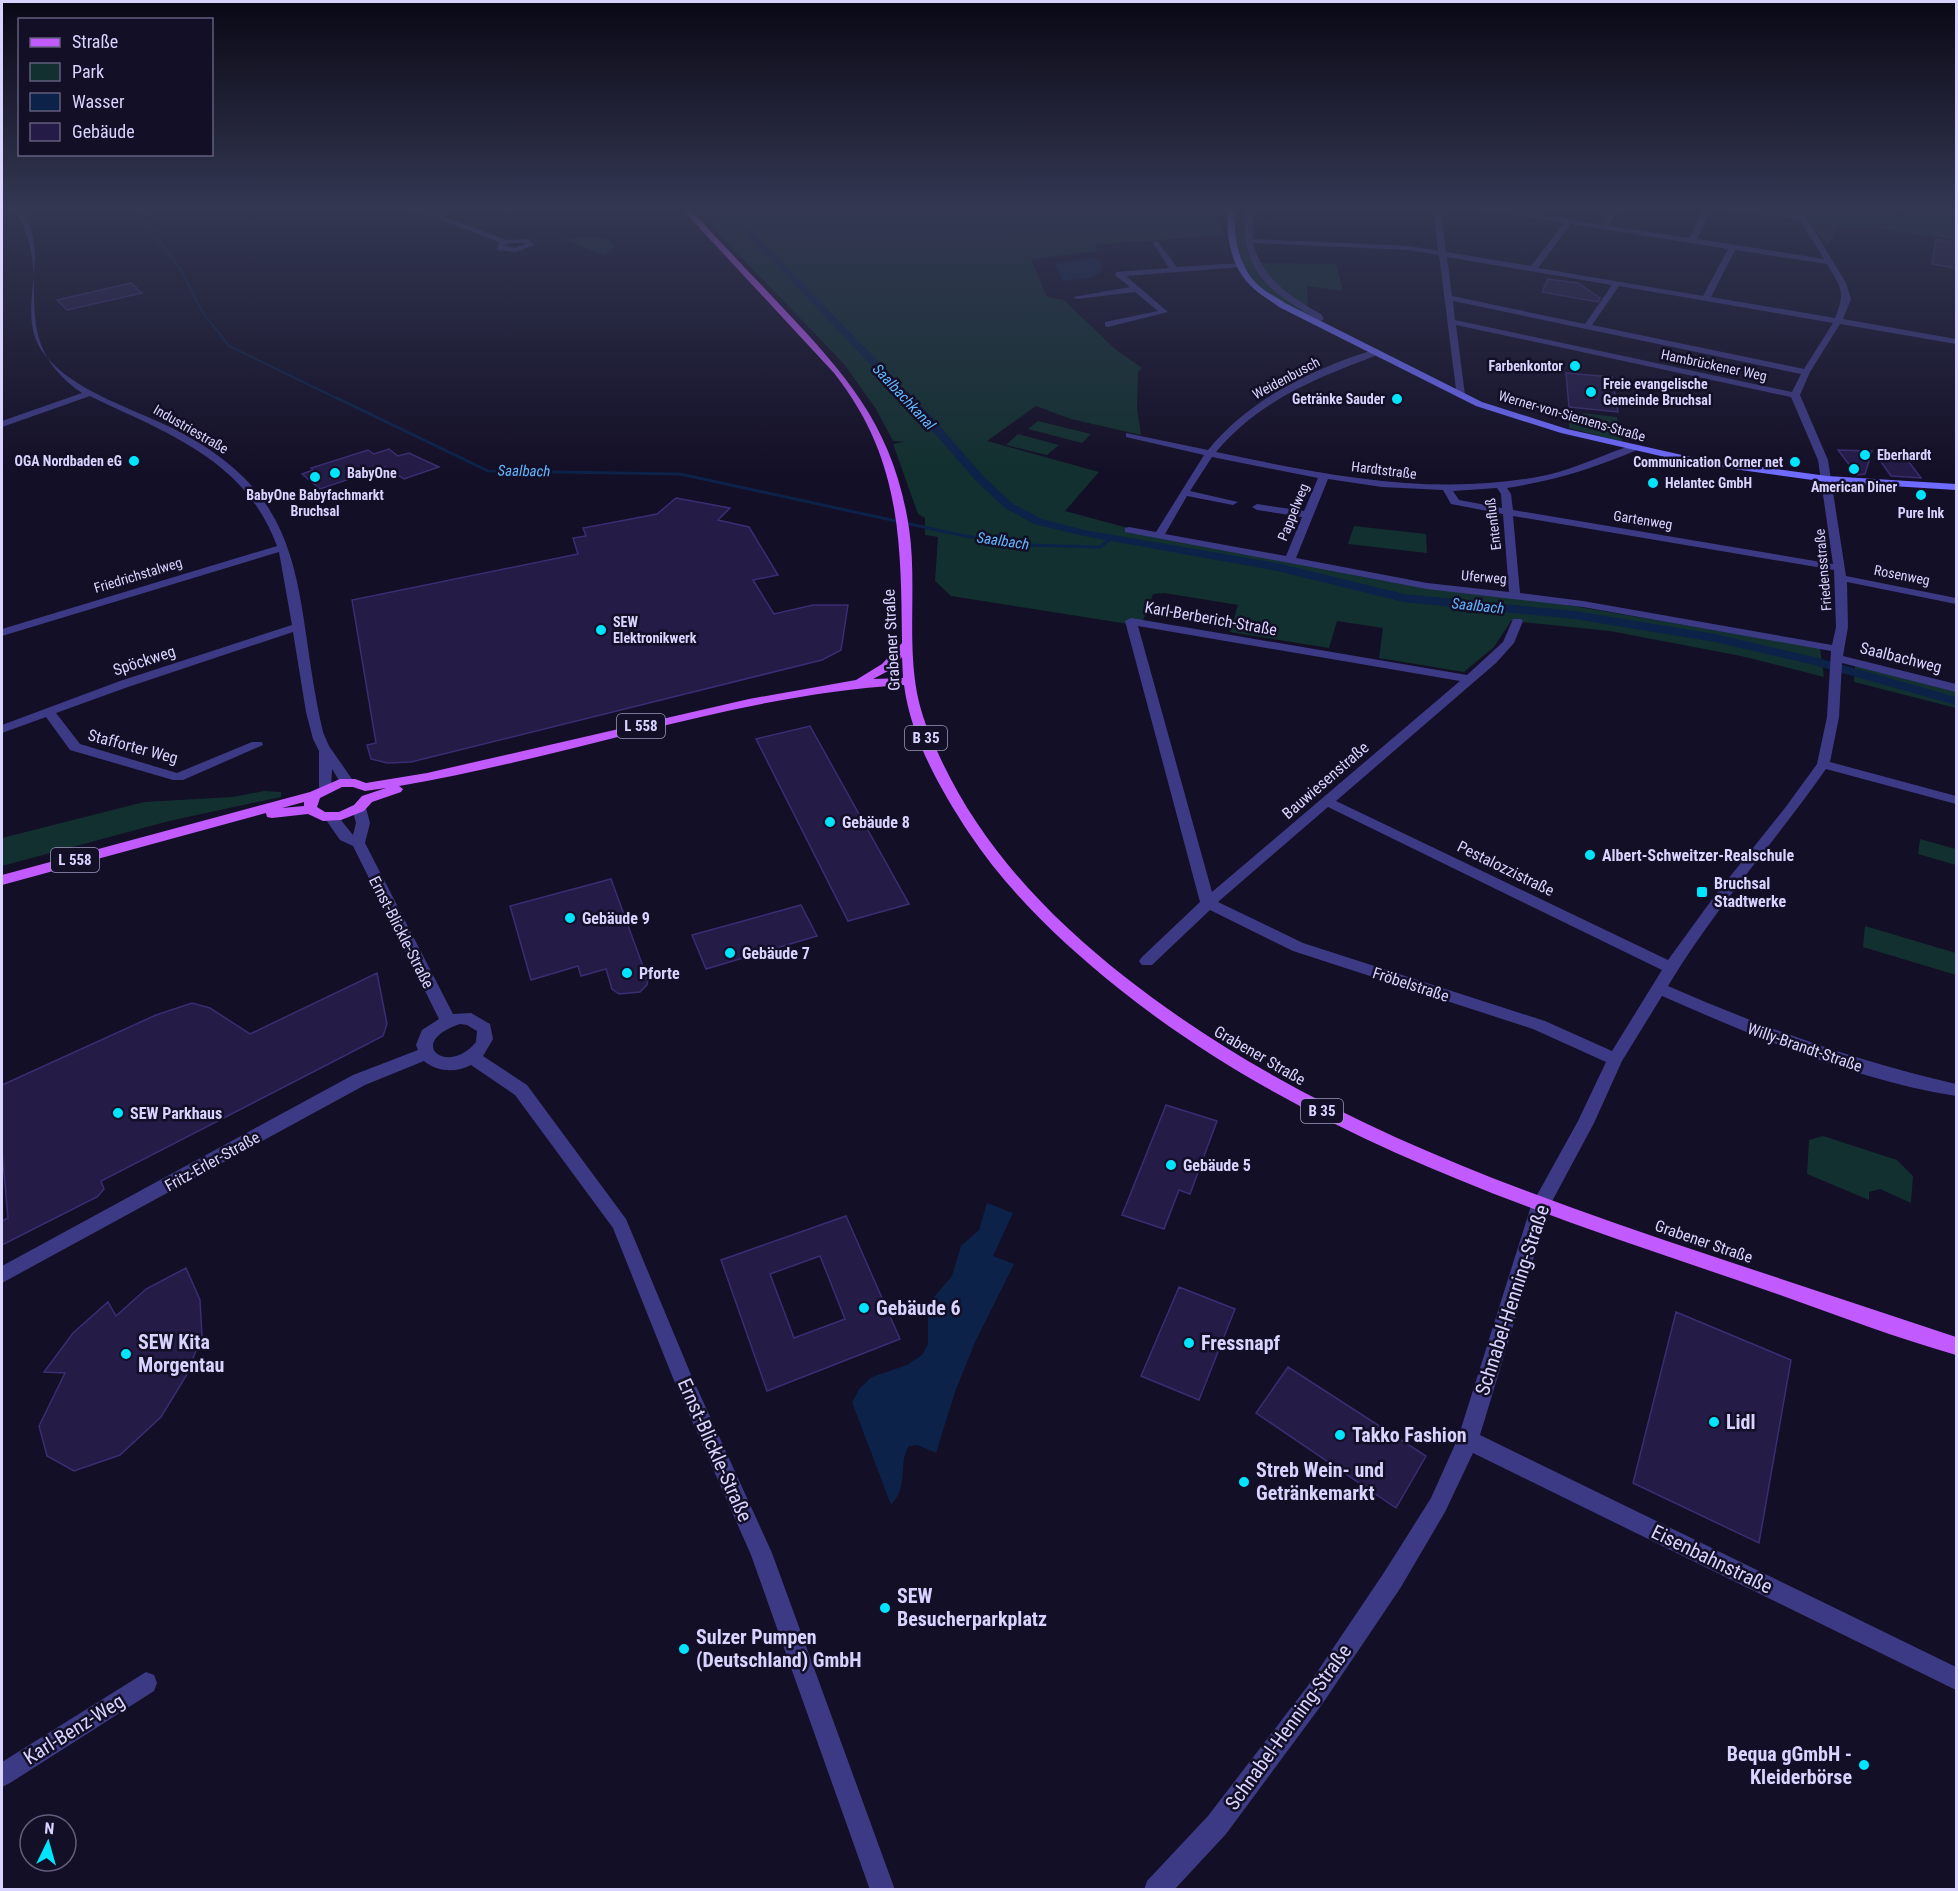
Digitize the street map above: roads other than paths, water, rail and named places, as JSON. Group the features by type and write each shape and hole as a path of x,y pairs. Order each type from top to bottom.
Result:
{"main road":[{"name":"Grabener Straße","path":"766,296 846,383 862,406 888,458 902,515 907,554 909,681 920,724 951,793 1008,876 1054,925 1122,985 1200,1042 1293,1098 1455,1172 1540,1206 1956,1346"},
{"name":"Werner-von-Siemens-Straße","path":"1270,296 1314,322 1460,395 1518,417 1634,448 1691,460 1827,479 1956,487"},
{"path":"857,684 886,667 908,643"},
{"name":"L 558","path":"239,817 310,809 315,814 332,817 364,798 427,777 656,723 857,684 909,681"},
{"name":"L 558","path":"2,880 239,817 264,807 347,782 364,798"},
{"path":"310,809 311,800 321,791"}],"street":[{"name":"Industriestraße","path":"28,296 27,320 33,345 48,365 65,379 189,442 229,468 257,496 275,524 284,547 307,686 324,751 321,791"},
{"path":"1077,297 1083,296"},
{"path":"1108,324 1164,312 1145,296"},
{"path":"1285,296 1318,316 1320,319 1314,322"},
{"path":"1587,327 1608,296"},
{"path":"1696,296 1956,342"},
{"path":"1795,395 1806,372 1838,321 1848,296"},
{"path":"1460,395 1448,298 1806,372"},
{"name":"Hambrückener Weg","path":"1451,322 1795,395"},
{"name":"Weidenbusch","path":"1161,534 1208,455 1235,425 1271,398 1312,376 1377,352"},
{"path":"2,424 90,393"},
{"name":"Friedensstraße","path":"1795,395 1823,460 1827,479 1841,573 1842,627 1837,657"},
{"name":"Hardtstraße","path":"1129,435 1208,455 1324,476 1448,490 1501,487 1556,478 1600,465 1634,448"},
{"name":"Pappelweg","path":"1290,559 1324,476"},
{"name":"Entenfluß","path":"1501,487 1506,494 1515,595"},
{"name":"Gartenweg","path":"1448,490 1455,502 1841,573"},
{"path":"1185,493 1233,502"},
{"path":"1257,507 1309,516"},
{"name":"Uferweg","path":"1129,530 1161,534 1427,586 1594,606 1837,657"},
{"name":"Friedrichstalweg","path":"2,633 284,547"},
{"name":"Rosenweg","path":"1841,573 1956,601"},
{"name":"Karl-Berberich-Straße","path":"1208,903 1131,621 1468,679"},
{"name":"Bauwiesenstraße","path":"1147,961 1208,903 1492,660 1508,643 1517,621"},
{"name":"Spöckweg","path":"2,729 48,711 298,627"},
{"name":"Schnabel-Henning-Straße","path":"1156,1890 1216,1825 1315,1695 1432,1514 1468,1440 1540,1206 1586,1123 1615,1059 1658,988 1721,897 1790,811 1823,764 1833,717 1837,657"},
{"name":"Saalbachweg","path":"1837,657 1956,688"},
{"name":"Stafforter Weg","path":"48,711 75,747 178,777 257,745"},
{"name":"Industriestraße","path":"324,751 347,782"},
{"path":"1823,764 1956,800"},
{"path":"358,843 363,823 364,798"},
{"name":"Pestalozzistraße","path":"1326,801 1671,968"},
{"name":"Ernst-Blickle-Straße","path":"332,817 345,837 358,843 448,1021"},
{"name":"Fröbelstraße","path":"1208,903 1298,947 1539,1025 1615,1059"},
{"name":"Willy-Brandt-Straße","path":"1658,988 1742,1025 1813,1051 1867,1069 1956,1090"},
{"path":"471,1019 484,1028 486,1035 483,1046 472,1057 460,1062 443,1064 432,1061 425,1054 423,1044 428,1034 448,1021 471,1019"},
{"name":"Fritz-Erler-Straße","path":"2,1275 358,1080 425,1054"},
{"name":"Ernst-Blickle-Straße","path":"472,1057 520,1090 620,1224 683,1378 761,1553 883,1890"},
{"name":"Eisenbahnstraße","path":"1468,1440 1956,1679"},
{"name":"Karl-Benz-Weg","path":"2,1775 146,1683"}],"water":[{"path":"987,1203 1013,1213 993,1256 1014,1264 976,1340 955,1392 936,1453 917,1445 909,1446 904,1460 900,1490 891,1505 852,1402 860,1388 872,1377 907,1365 922,1355 928,1344 928,1311 933,1298 952,1276 961,1246 979,1230"}],"waterway":[{"name":"Saalbach","path":"194,296 203,313 229,346 340,400"},
{"name":"Saalbach","path":"810,296 926,417 980,479 1009,506 1038,522 1084,533 1277,567 1404,598 1575,615 1715,638 1813,661 1956,701"},
{"name":"Saalbach","path":"337,398 488,471 680,474 965,536 1026,545 1100,547 1112,538"}],"place":[{"name":"Farbenkontor","path":"1575,366"},
{"name":"Freie evangelische Gemeinde Bruchsal","path":"1591,392"},
{"name":"Getränke Sauder","path":"1397,399"},
{"name":"Eberhardt","path":"1865,455"},
{"name":"OGA Nordbaden eG","path":"134,461"},
{"name":"Communication Corner net","path":"1795,462"},
{"name":"American Diner","path":"1854,469"},
{"name":"BabyOne","path":"335,473"},
{"name":"BabyOne Babyfachmarkt Bruchsal","path":"315,477"},
{"name":"Helantec GmbH","path":"1653,483"},
{"name":"Pure Ink","path":"1921,495"},
{"name":"SEW Elektronikwerk","path":"601,630"},
{"name":"Gebäude 8","path":"830,822"},
{"name":"Albert-Schweitzer-Realschule","path":"1590,855"},
{"name":"Bruchsal Stadtwerke","path":"1702,892"},
{"name":"Gebäude 9","path":"570,918"},
{"name":"Gebäude 7","path":"730,953"},
{"name":"Pforte","path":"627,973"},
{"name":"SEW Parkhaus","path":"118,1113"},
{"name":"Gebäude 5","path":"1171,1165"},
{"name":"Gebäude 6","path":"864,1308"},
{"name":"Fressnapf","path":"1189,1343"},
{"name":"SEW Kita Morgentau","path":"126,1354"},
{"name":"Lidl","path":"1714,1422"},
{"name":"Takko Fashion","path":"1340,1435"},
{"name":"Streb Wein- und Getränkemarkt","path":"1244,1482"},
{"name":"SEW Besucherparkplatz","path":"885,1608"},
{"name":"Sulzer Pumpen (Deutschland) GmbH","path":"684,1649"},
{"name":"Bequa gGmbH - Kleiderbörse","path":"1864,1765"}],"water label":[{"name":"Saalbachkanal","path":"904,397"}]}
